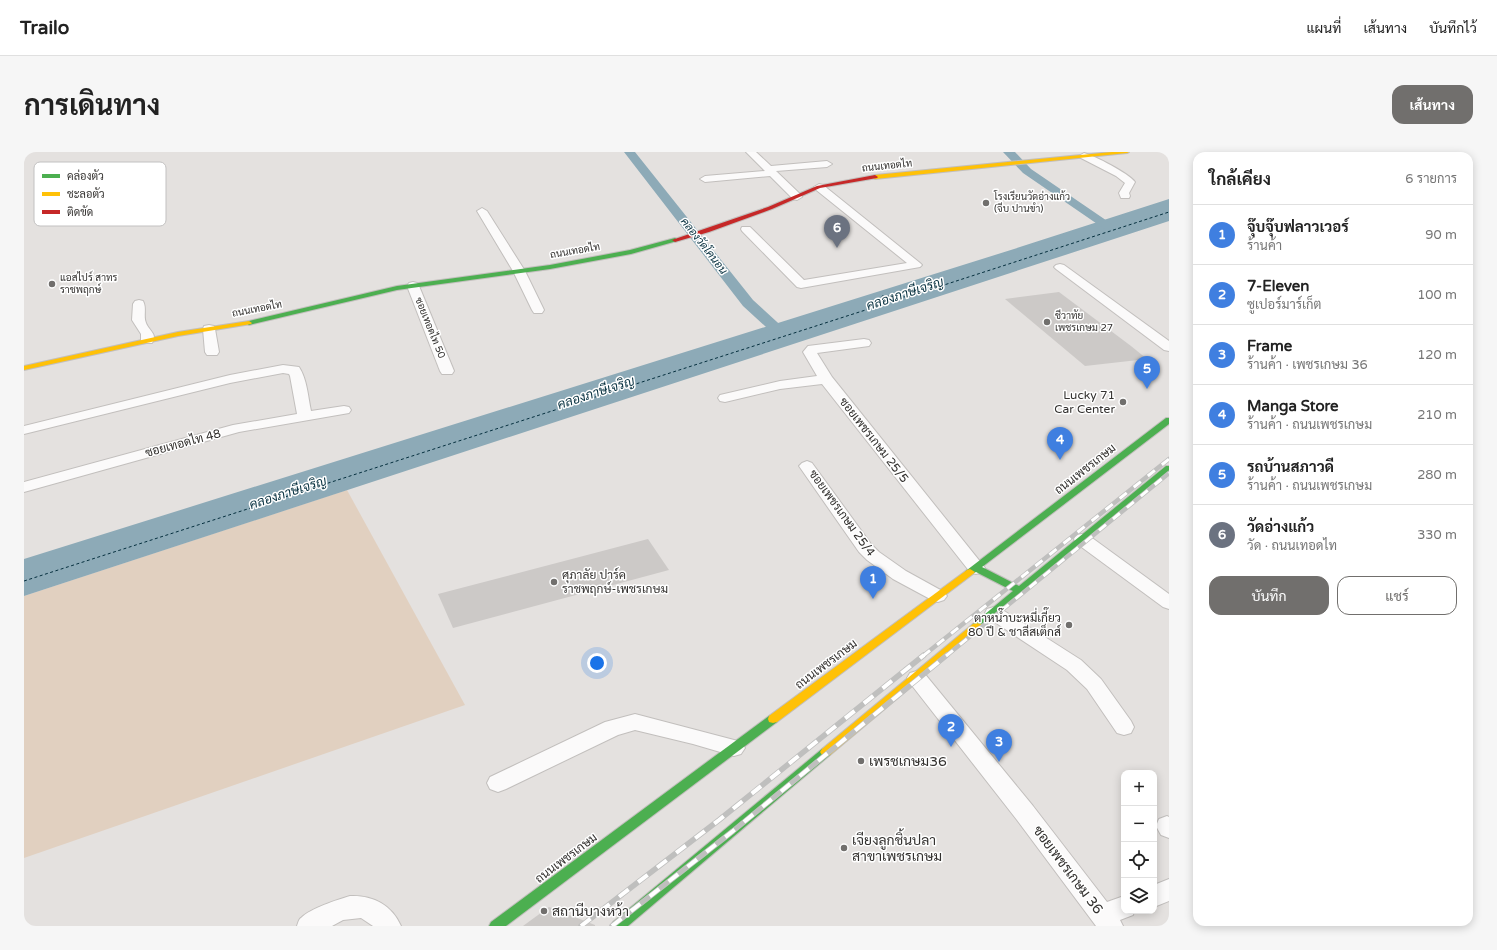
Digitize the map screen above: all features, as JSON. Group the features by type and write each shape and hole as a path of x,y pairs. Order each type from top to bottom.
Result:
{"main road":[{"name":"ถนนเทอดไท","path":"24,368 147,340 259,321 355,297 413,286 624,254 707,231 797,197 819,187 859,179 1127,152"},
{"name":"ถนนเพชรเกษม","path":"496,926 976,568 1169,420"},
{"path":"621,925 1169,468"},
{"path":"976,568 1020,591"}],"street":[{"path":"751,152 797,197"},
{"path":"1084,156 1120,174 1130,182 1124,193 1125,196"},
{"path":"705,179 828,164"},
{"path":"746,229 801,284 916,265 819,187"},
{"path":"482,211 519,271 538,310"},
{"path":"1060,267 1169,347"},
{"name":"ซอยเทอดไท 50","path":"413,286 447,371"},
{"path":"139,304 138,322 147,333 147,340"},
{"path":"209,329 212,352"},
{"name":"ซอยเพชรเกษม 25/5","path":"864,343 813,349 810,352 826,379 976,568"},
{"path":"24,430 230,379 283,369 294,370 297,376 305,416"},
{"path":"725,398 780,385 826,379"},
{"name":"ซอยเทอดไท 48","path":"24,487 238,428 344,410"},
{"name":"ซอยเพชรเกษม 25/4","path":"807,466 873,557 938,596"},
{"path":"1082,539 1169,602"},
{"path":"994,613 1074,665 1094,684 1124,727"},
{"name":"ซอยเพชรเกษม 36","path":"917,678 1025,814 1113,916"},
{"path":"498,783 612,728 635,722 680,734 694,736 734,748"},
{"path":"1157,895 1169,890"},
{"path":"309,926 328,915 349,906 364,906 382,916 389,926"}],"shaded area":[{"path":"347,490 465,705 24,858 24,596"}],"water":[{"name":"คลองภาษีเจริญ","path":"1169,199 1169,221 24,596 24,559 1014,249"}],"building":[{"path":"1059,292 1147,359 1085,366 1005,299"},
{"name":"ศุภาลัย ปาร์ค ราชพฤกษ์-เพชรเกษม","path":"648,539 669,570 453,628 438,594"},
{"name":"สถานีบางหว้า","path":"549,907 595,925 595,926 523,926"}],"waterway":[{"name":"คลองวัดโคนอน","path":"629,152 748,303 783,335"},
{"path":"1008,152 1017,159 1027,171 1110,227"}],"ferry route":[{"path":"24,581 878,306 882,296 907,297 1169,212"}],"railway":[{"path":"923,656 1169,459"},
{"path":"946,656 1169,473"},
{"path":"581,926 719,820 924,655"},
{"path":"612,926 733,831 947,655"}],"traffic: fast":[{"path":"249,323 397,288 550,267 631,252 675,240"},
{"path":"970,572 1169,420"},
{"path":"977,626 1169,468"},
{"path":"976,568 1020,591"},
{"path":"496,926 773,719"},
{"path":"618,926 826,752"}],"traffic: slow":[{"path":"875,177 1127,152"},
{"path":"24,368 178,334 249,323"},
{"path":"773,719 970,572"},
{"path":"826,752 977,626"}],"traffic: jam":[{"path":"675,240 707,231 770,208 819,187 875,177"}],"place":[{"name":"โรงเรียนวัดอ่างแก้ว (จีบ ปานขำ)","path":"986,203"},
{"name":"วัดอ่างแก้ว","path":"837,248"},
{"name":"แอสไปร์ สาทร ราชพฤกษ์","path":"52,284"},
{"name":"ชีวาทัย เพชรเกษม 27","path":"1047,322"},
{"name":"รถบ้านสภาวดี","path":"1147,389"},
{"name":"Lucky 71 Car Center","path":"1123,402"},
{"name":"Manga Store","path":"1060,460"},
{"name":"ศุภาลัย ปาร์ค ราชพฤกษ์-เพชรเกษม","path":"554,582"},
{"name":"จุ๊บจุ๊บฟลาวเวอร์","path":"873,599"},
{"name":"ตาหน๊ำบะหมี่เกี๊ยว 80 ปี & ชาลีสเต็กส์","path":"1069,625"},
{"name":"7-Eleven","path":"951,747"},
{"name":"เพรชเกษม36","path":"861,761"},
{"name":"Frame","path":"999,762"},
{"name":"เจียงลูกชิ้นปลา สาขาเพชรเกษม","path":"844,848"},
{"name":"สถานีบางหว้า","path":"544,911"}]}
